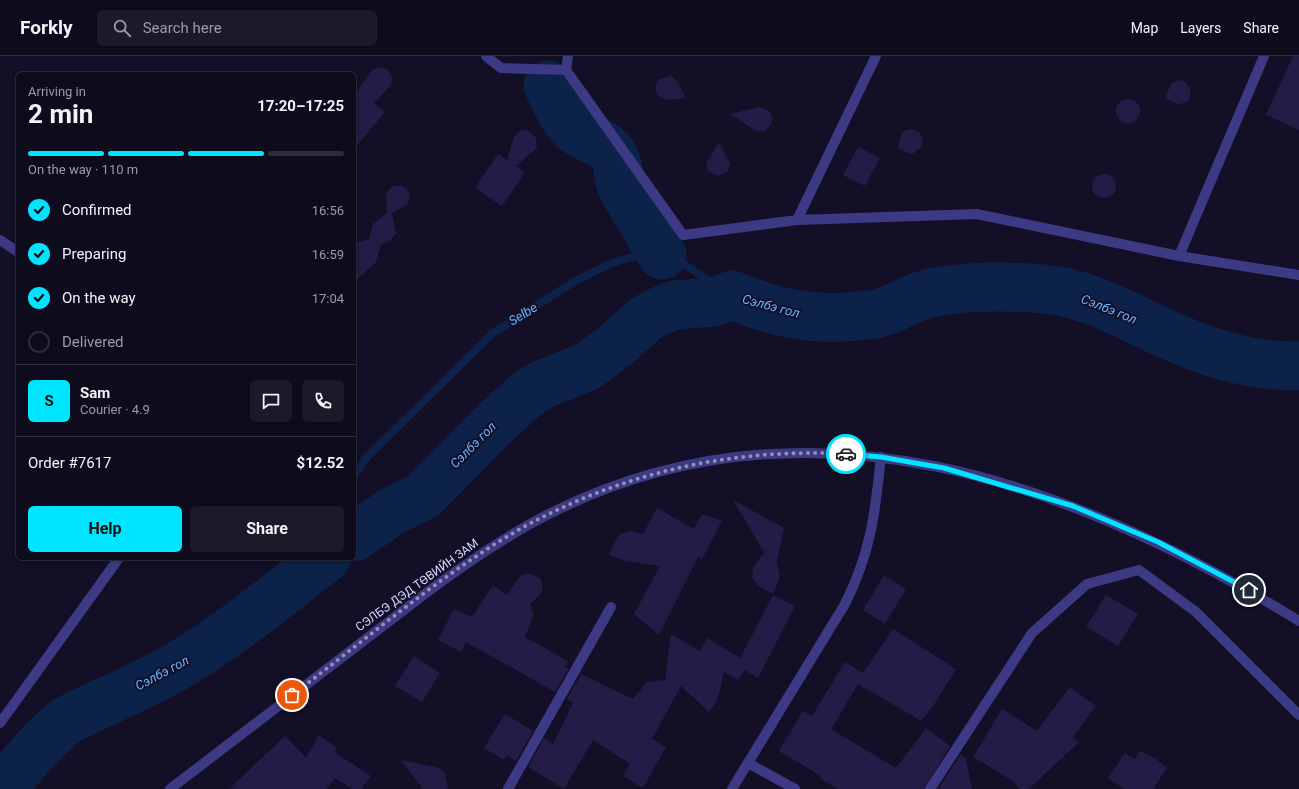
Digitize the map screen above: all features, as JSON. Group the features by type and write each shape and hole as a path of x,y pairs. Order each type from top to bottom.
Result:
{"street":[{"path":"486,56 501,68 566,70"},
{"path":"568,56 566,70 683,235 797,220 977,214 1179,256 1299,275"},
{"path":"797,220 876,56"},
{"path":"1179,256 1264,56"},
{"path":"0,240 16,251"},
{"name":"СЭЛБЭ ДЭД ТӨВИЙН ЗАМ","path":"170,789 467,563 506,538 550,513 618,484 720,459 779,452 814,452 881,457 944,468 1073,506 1158,542 1199,562 1299,621"},
{"path":"732,789 845,604 857,580 865,560 875,517 881,457"},
{"path":"0,723 118,560"},
{"path":"930,789 1032,633 1087,584 1139,570 1196,612 1299,715"},
{"path":"508,789 611,607"},
{"path":"748,763 795,789"}],"building":[{"path":"1293,56 1299,56 1299,130 1266,115"},
{"path":"379,67 387,69 393,79 390,86 374,103 385,112 356,147 356,88 358,90 372,70"},
{"path":"671,76 677,81 686,98 667,100 657,95 655,87 659,79"},
{"path":"1178,80 1186,82 1191,92 1189,100 1179,105 1165,98 1171,84"},
{"path":"1128,99 1137,102 1140,111 1137,120 1128,123 1119,120 1116,111 1119,102"},
{"path":"759,107 770,112 773,119 770,126 764,131 756,131 730,114"},
{"path":"912,129 919,132 923,140 922,147 912,154 898,149 901,134 904,131"},
{"path":"528,130 536,138 537,148 516,166 525,172 502,206 475,188 498,154 507,160 514,137 520,131"},
{"path":"719,142 730,164 728,171 718,176 708,171 706,163"},
{"path":"858,147 880,158 865,186 843,175"},
{"path":"1104,174 1113,177 1116,186 1113,195 1104,198 1095,195 1092,186 1095,177"},
{"path":"401,185 407,189 410,196 408,204 392,213 396,233 391,240 381,245 376,262 356,280 356,243 369,239 373,224 387,213 386,193 393,186"},
{"path":"733,500 784,528 777,561 780,577 773,594 757,585 752,577 753,568 764,552"},
{"path":"657,508 694,529 702,514 722,521 702,559 698,557 659,635 634,614 660,566 625,561 609,555 620,534 630,531 643,534"},
{"path":"528,573 540,578 543,587 540,595 530,604 534,614 525,637 568,661 565,667 569,668 555,692 466,642 461,652 438,640 454,609 472,617 493,585 507,595 520,576"},
{"path":"884,575 906,589 885,624 863,610"},
{"path":"773,595 795,606 758,678 744,670 738,680 724,672 717,701 709,712 681,686 652,739 666,747 643,788 623,776 630,764 593,740 564,789 528,767 544,738 553,744 573,703 567,699 581,674 633,699 647,682 665,680 671,634 700,651 707,638 740,658"},
{"path":"1106,595 1138,614 1118,646 1086,627"},
{"path":"893,629 956,669 935,703 921,721 858,684 831,729 896,768 926,728 950,746 924,789 837,789 820,778 821,776 779,751 803,711 812,716 845,662 863,673"},
{"path":"414,656 440,673 422,702 395,686"},
{"path":"1070,687 1096,706 1073,737 1079,742 1029,789 1020,789 1013,781 973,757 1002,709 1037,731"},
{"path":"505,714 533,731 516,761 507,755 504,760 484,748"},
{"path":"319,735 337,748 334,752 371,776 361,789 352,789 335,778 327,789 229,789 285,736 306,758"},
{"path":"1140,751 1156,759 1167,768 1153,789 1124,789 1108,778 1125,753 1135,759"},
{"path":"961,754 966,759 972,789 938,789"},
{"path":"401,760 440,768 445,773 448,789 423,789"}],"waterway":[{"path":"548,85 562,113 573,128 604,146 613,155 617,163 619,180 622,188 662,255"},
{"name":"Selbe","path":"356,473 366,458 493,333 577,280 612,263 646,253 662,255 682,263 732,295"},
{"name":"Сэлбэ гол","path":"356,536 394,510 423,496 494,424 526,395 541,385 588,366 615,346 645,319 674,305 714,302 732,295 779,311 810,316 841,317 877,314 921,296 941,291 1000,287 1044,289 1086,298 1185,342 1222,355 1240,360 1279,366 1299,366"},
{"name":"Selbe","path":"296,581 307,560"},
{"name":"Сэлбэ гол","path":"2,789 41,744 67,720 149,681 196,655 253,615 323,560"}],"way so far":[{"path":"292,695 467,563 518,530 550,513 584,498 618,484 693,464 720,459 779,452 846,454"}],"route":[{"path":"846,454 881,457 944,468 987,479 1073,506 1158,542 1199,562 1249,590"}]}
